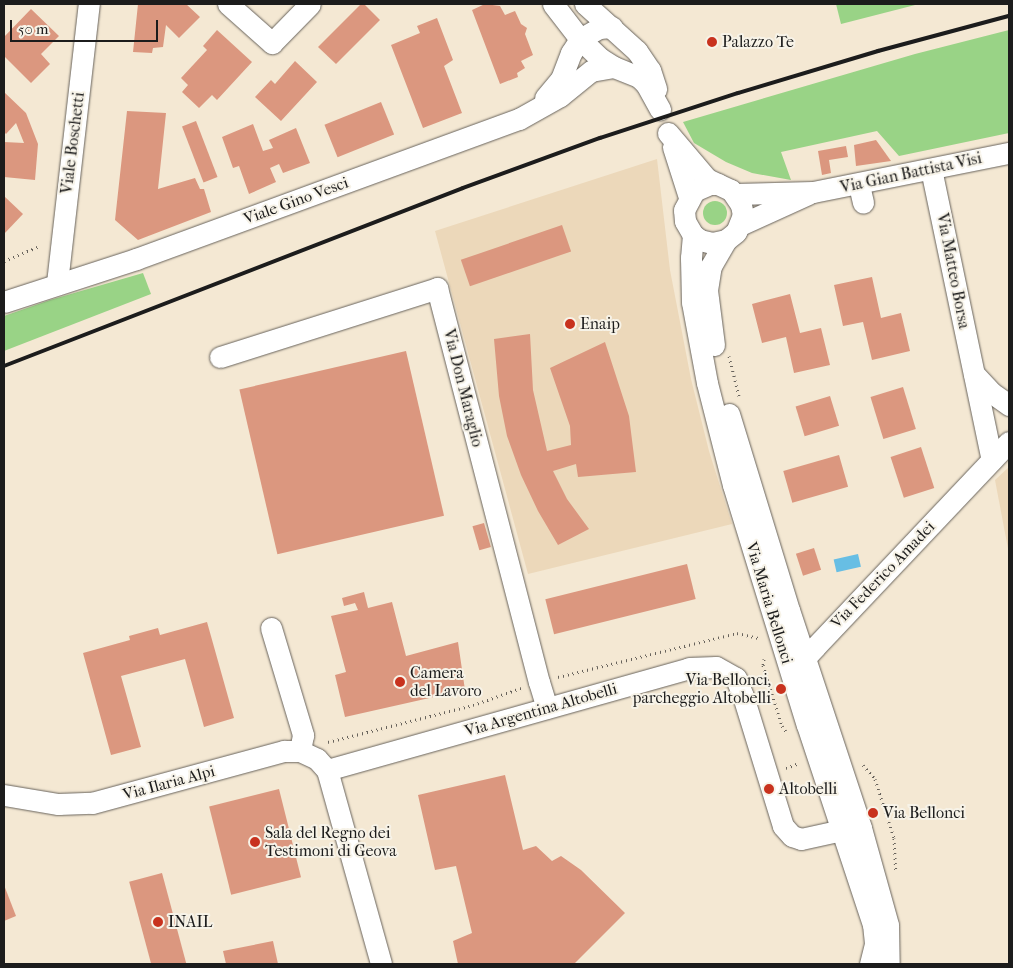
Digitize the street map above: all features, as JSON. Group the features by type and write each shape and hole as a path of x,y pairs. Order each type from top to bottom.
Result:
{"street":[{"name":"Viale Boschetti","path":"57,283 89,4"},
{"path":"228,4 272,43 310,4"},
{"path":"575,46 614,67 639,77 646,84 660,109 650,70 637,52 585,4"},
{"path":"562,7 575,46 585,60 580,78"},
{"path":"575,46 599,28 612,27"},
{"name":"Viale Gino Vesci","path":"532,112 561,79 575,46"},
{"name":"Viale Gino Vesci","path":"4,302 57,283 136,259 532,112 560,96 580,78 601,68 614,67"},
{"name":"Via Maria Bellonci","path":"727,189 707,180 668,133 689,197 684,210 685,221 693,235 691,258 692,302 708,383 799,733 842,830 873,924 875,944 870,964"},
{"name":"Via Gian Battista Visi","path":"727,189 861,194 931,169 1009,153"},
{"name":"Via Matteo Borsa","path":"931,169 992,460"},
{"path":"689,197 701,187 727,189 742,208 733,233 706,242 693,235"},
{"name":"Via Gian Battista Visi","path":"733,233 813,192"},
{"name":"Via Maria Bellonci","path":"733,233 711,266 707,290 711,326 731,421 805,658 861,828 888,925 888,964"},
{"name":"Via Don Maraglio","path":"220,357 437,288 538,682 547,708"},
{"path":"973,374 992,393 1009,405"},
{"name":"Via Federico Amadei","path":"805,658 1009,442"},
{"path":"271,628 301,743 327,770 381,964"},
{"path":"799,733 809,703 800,674 805,658"},
{"name":"Via Argentina Altobelli","path":"327,770 690,668 716,666 736,678 783,826 792,836 801,839 842,830"},
{"name":"Via Ilaria Alpi","path":"4,795 58,804 92,802 284,751 301,743"}],"path":[{"path":"4,261 61,240"},
{"path":"728,350 739,397"},
{"path":"301,743 323,743 473,705 538,682 737,633 756,636 760,640"},
{"path":"766,652 763,665 782,726 799,733"}],"shaded area":[{"name":"Enaip","path":"657,159 670,270 691,379 709,451 732,524 528,574 435,231"},
{"path":"1009,467 1009,554 995,480"}],"green space":[{"path":"836,4 919,4 841,24"},
{"path":"1009,30 1009,133 899,156 877,131 781,152 791,180 752,173 726,162 694,143 683,122 915,54"},
{"path":"715,201 720,202 726,208 726,218 720,224 715,225 710,224 704,218 703,213 704,208 710,202"},
{"path":"143,273 151,294 4,351 4,316 50,300"}],"water":[{"path":"858,554 861,567 837,572 834,560"}],"building":[{"path":"138,4 186,4 200,17 179,38 166,25 163,47 153,48 152,53 133,52"},
{"path":"361,4 364,4 380,20 336,64 318,47"},
{"path":"485,4 500,6 505,15 515,11 521,24 527,28 525,34 533,55 521,61 525,68 517,73 518,77 500,84 472,10"},
{"path":"31,9 59,36 41,54 50,64 31,83 4,56 4,37"},
{"path":"437,18 453,60 444,66 462,113 423,128 391,45 420,33 417,26"},
{"path":"217,30 252,62 217,100 212,95 199,108 182,92 188,85 181,78 207,50 203,46"},
{"path":"295,61 317,82 281,121 255,97 271,80 275,84"},
{"path":"4,92 26,113 38,144 35,180 4,177 4,142 24,143 16,123 6,134 4,132"},
{"path":"381,102 394,134 338,157 324,125"},
{"path":"127,111 166,113 158,189 195,178 200,189 204,189 211,212 138,240 115,220"},
{"path":"196,121 218,177 203,182 182,126"},
{"path":"253,124 263,151 273,148 269,140 296,128 310,163 283,173 279,164 270,168 276,182 249,194 239,166 233,168 222,137"},
{"path":"876,140 891,161 856,166 854,145"},
{"path":"846,146 848,157 829,160 831,173 822,175 818,151"},
{"path":"4,196 23,214 4,234"},
{"path":"562,225 571,251 470,286 461,260"},
{"path":"872,277 881,318 901,313 910,351 872,360 863,322 843,326 834,285"},
{"path":"790,294 800,333 821,328 830,365 794,373 786,337 762,343 752,304"},
{"path":"530,334 533,390 547,451 571,445 570,426 550,368 605,342 629,416 636,472 578,477 576,464 553,471 567,499 589,529 558,545 538,511 521,475 507,436 499,396 494,339"},
{"path":"406,351 444,516 277,554 239,389"},
{"path":"903,387 916,429 883,439 870,397"},
{"path":"830,396 839,426 805,436 796,407"},
{"path":"921,447 934,488 904,498 891,457"},
{"path":"839,455 848,487 792,503 783,471"},
{"path":"484,523 491,547 479,550 472,526"},
{"path":"814,548 821,570 803,576 796,554"},
{"path":"687,564 696,599 554,634 545,599"},
{"name":"Camera del Lavoro","path":"364,592 368,608 392,602 406,656 458,642 465,690 345,717 335,675 346,672 331,616 358,610 355,603 344,606 342,598"},
{"path":"207,622 234,718 204,727 185,659 121,676 141,747 111,755 83,653 130,640 129,636 158,628 160,635"},
{"path":"505,775 523,850 536,846 552,861 561,856 581,870 625,913 574,964 458,964 453,941 472,933 456,866 435,870 418,795"},
{"name":"Sala del Regno dei Testimoni di Geova","path":"279,789 301,877 231,895 209,806"},
{"name":"INAIL","path":"162,873 186,964 151,964 129,882"},
{"path":"4,885 16,916 4,921"},
{"path":"273,941 278,964 226,964 223,951"}],"railway":[{"path":"4,366 463,188 600,138 738,93 878,51 1009,16"}],"place":[{"name":"Palazzo Te","path":"712,42"},
{"name":"Enaip","path":"570,324"},
{"name":"Camera del Lavoro","path":"400,682"},
{"name":"Via Bellonci, parcheggio Altobelli","path":"781,689"},
{"name":"Altobelli","path":"769,789"},
{"name":"Via Bellonci","path":"873,813"},
{"name":"Sala del Regno dei Testimoni di Geova","path":"255,842"},
{"name":"INAIL","path":"158,922"}]}
